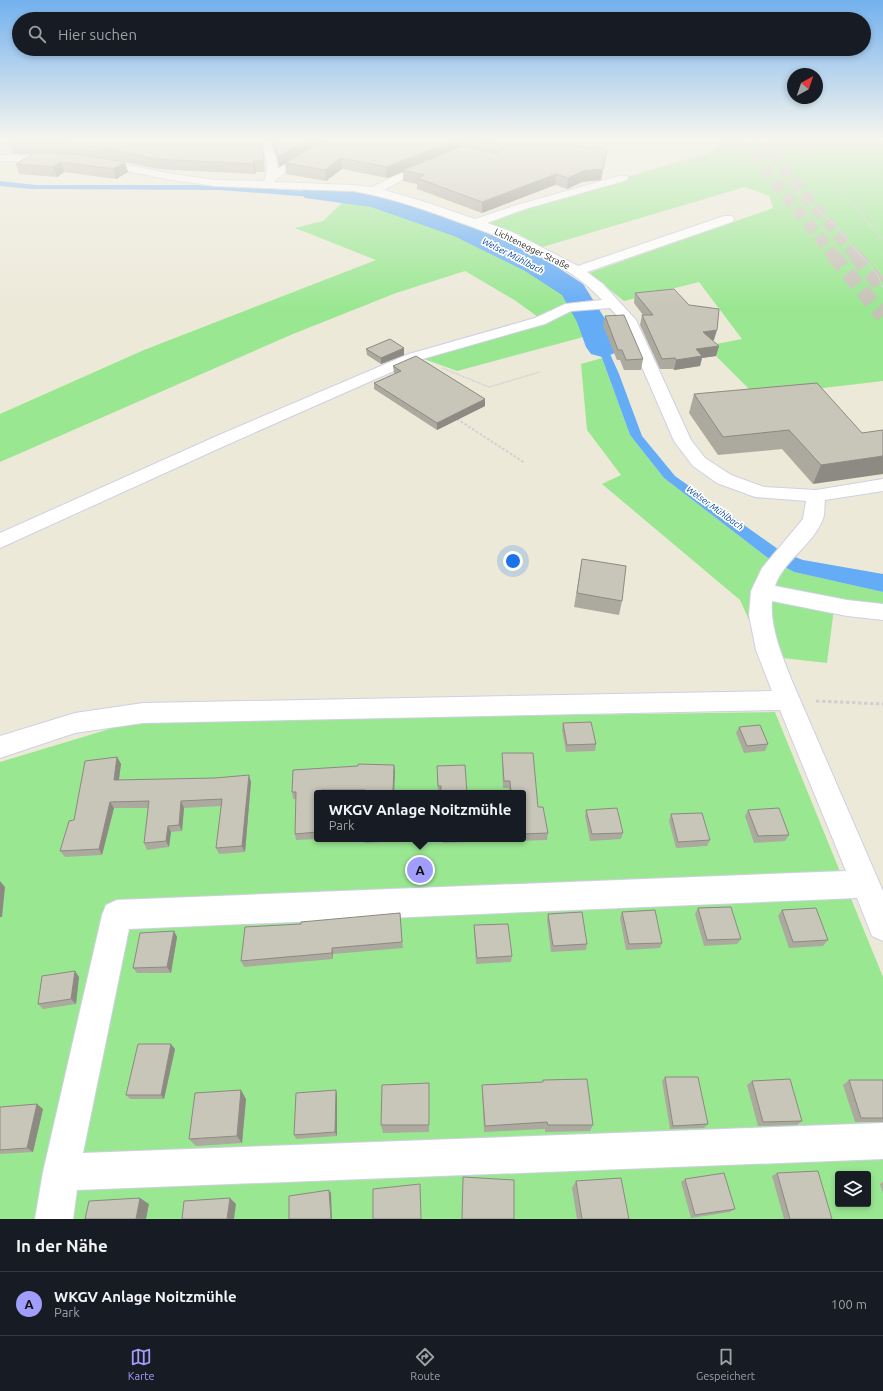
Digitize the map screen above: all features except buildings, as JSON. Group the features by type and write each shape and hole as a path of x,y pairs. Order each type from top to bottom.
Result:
{"street":[{"name":"Lichtenegger Straße","path":"386,195 476,223 508,235 577,271 598,287 614,302 628,320 683,441 699,462 724,479 762,493 816,496 883,484"},
{"path":"476,223 521,206 561,195"},
{"path":"577,271 728,219"},
{"path":"0,541 218,442 414,356 540,321 563,308 614,302"},
{"path":"816,496 814,518 765,582 760,615 768,650 883,926"},
{"path":"765,582 847,608 883,612"},
{"path":"0,747 75,723 143,713 788,700"},
{"path":"54,1219 61,1172 117,915 866,884"},
{"path":"61,1172 883,1141"}],"path":[{"path":"800,195 814,209 833,223 877,274 883,288"},
{"path":"845,195 883,240"},
{"path":"414,356 489,387 540,372"},
{"path":"454,417 525,463"},
{"path":"788,700 883,704"}],"green space":[{"path":"567,195 718,195 539,248 479,221"},
{"path":"766,195 883,195 883,381 756,396 706,346 742,339 699,282 624,301 589,273 773,208 769,196"},
{"path":"343,202 369,203 458,232 528,265 567,290 578,306 591,335 457,371 416,356 542,320 516,301 465,271 396,293 293,334 0,462 0,414 144,350 376,260 295,228 323,221"},
{"path":"602,358 630,435 664,478 768,558 794,572 883,592 883,607 835,601 827,663 765,656 740,600 602,484 621,475 587,430 581,364"},
{"path":"775,712 883,977 883,1219 0,1219 0,762 136,721"}],"water":[{"path":"284,195 337,195 375,200 463,231 535,265 573,290 589,307 619,374 642,436 675,476 782,552 803,560 883,574 883,592 794,572 768,558 664,478 630,435 602,358 578,306 567,290 528,265 458,232 369,203 338,201"}],"waterway":[{"name":"Welser Mühlbach","path":"330,195 375,200 463,231 535,265 573,290 592,322 602,347"}],"tunnel":[{"path":"786,195 834,256"},
{"path":"805,195 856,256"},
{"path":"833,255 883,316"},
{"path":"855,255 883,288"}],"place":[{"name":"WKGV Anlage Noitzmühle","path":"420,870"}]}
